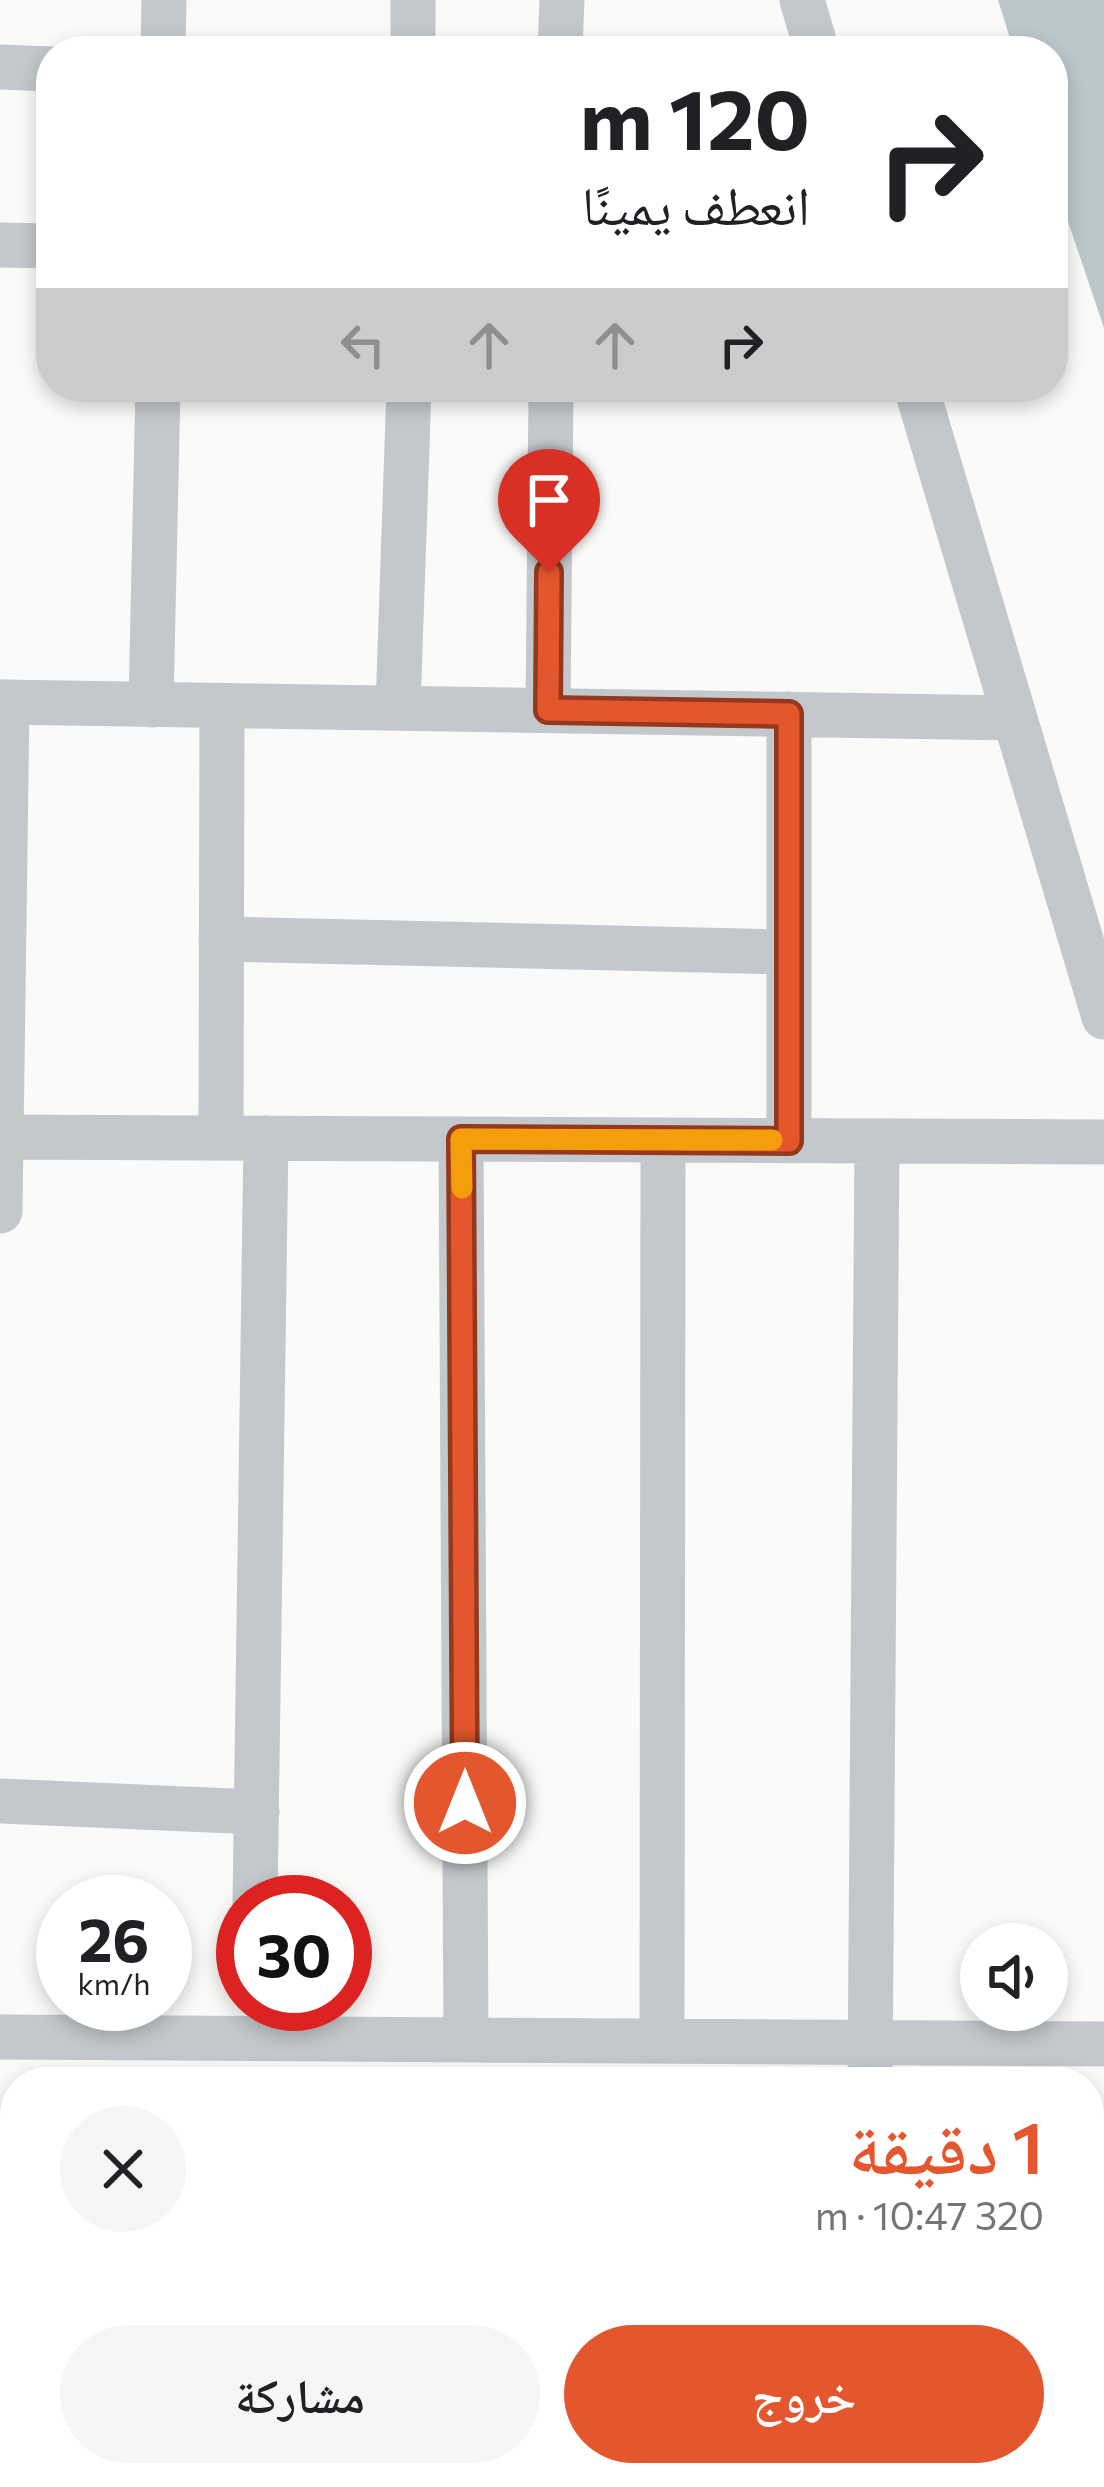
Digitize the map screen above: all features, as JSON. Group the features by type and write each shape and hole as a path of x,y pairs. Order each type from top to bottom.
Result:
{"street":[{"path":"164,0 164,36"},
{"path":"413,0 413,36"},
{"path":"561,36 562,0"},
{"path":"802,0 813,36"},
{"path":"0,67 36,68"},
{"path":"0,245 36,246"},
{"path":"151,705 158,402"},
{"path":"398,708 408,402"},
{"path":"548,710 551,402"},
{"path":"920,402 1104,1017"},
{"path":"0,1211 4,702 1015,718"},
{"path":"222,706 221,938 243,1138 255,1875"},
{"path":"789,714 789,1141"},
{"path":"221,938 789,952"},
{"path":"1,1137 1104,1142"},
{"path":"461,1139 466,2040"},
{"path":"662,2041 663,1140"},
{"path":"871,2062 877,1141"},
{"path":"0,1801 256,1812"},
{"path":"0,2037 216,2023"},
{"path":"366,2031 466,2040 662,2041 871,2062 1104,2044"}],"shaded area":[{"path":"998,0 1104,0 1104,328 1068,221 1068,36 1009,36"}],"slow traffic":[{"path":"462,1188 461,1139 772,1140"}],"route":[{"path":"465,1803 461,1139 789,1141 789,714 548,710 549,572"}]}
